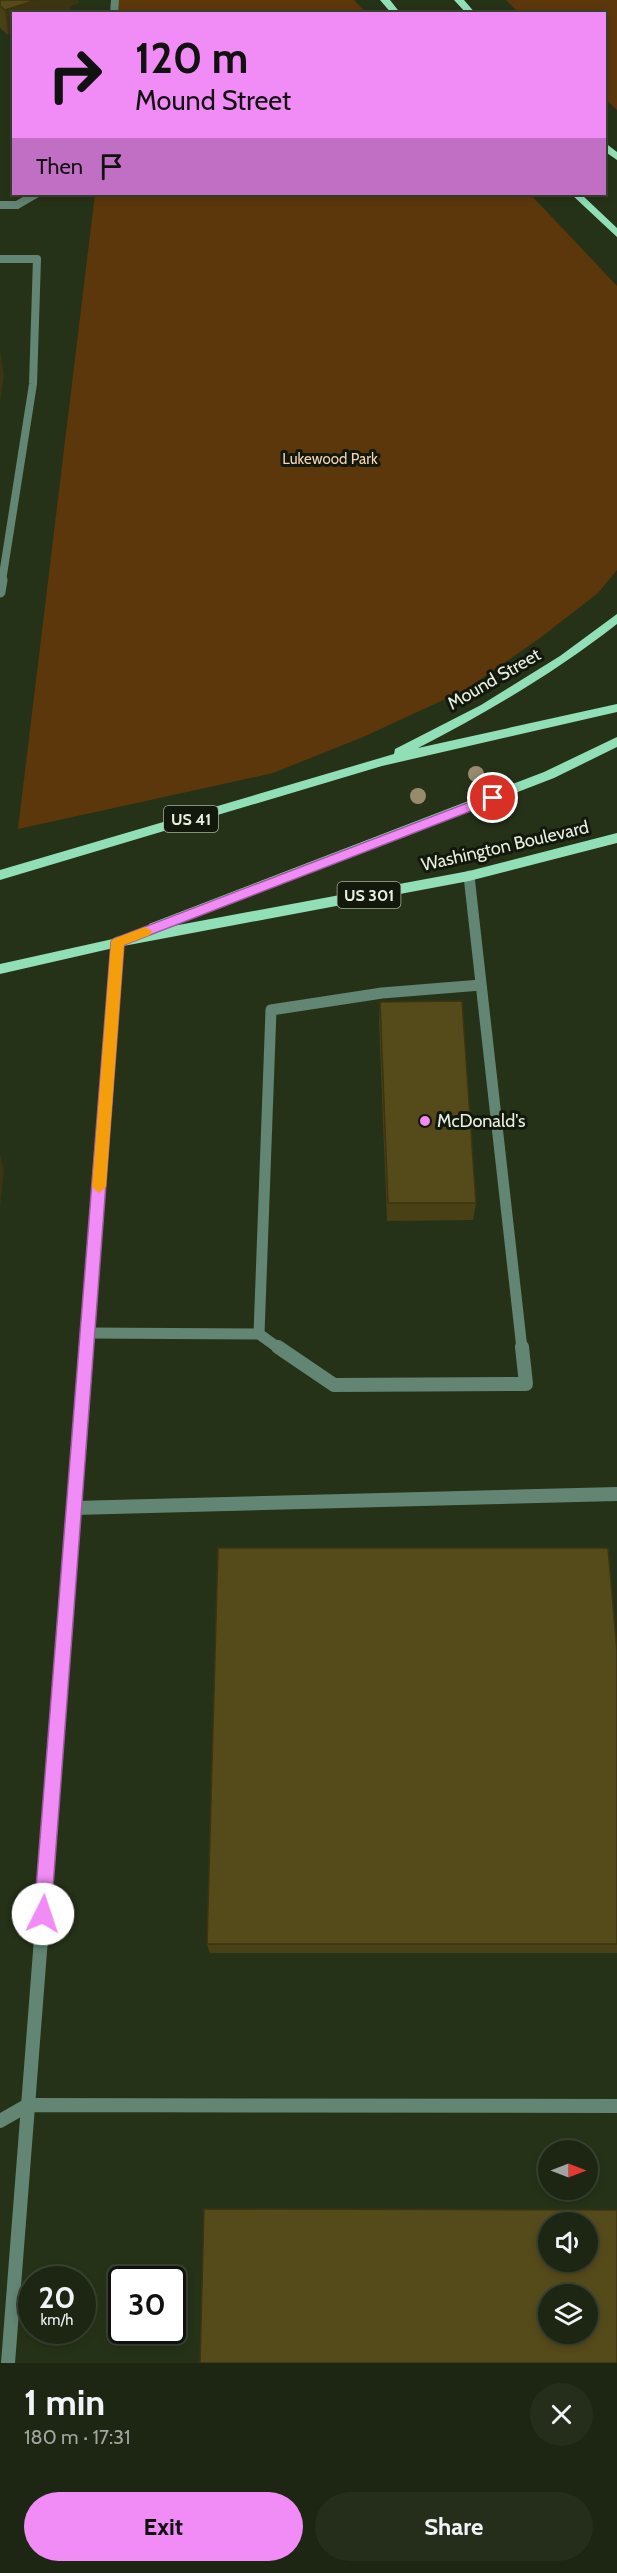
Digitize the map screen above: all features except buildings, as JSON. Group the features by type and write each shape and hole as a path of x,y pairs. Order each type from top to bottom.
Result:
{"main road":[{"path":"385,0 395,12"},
{"path":"459,0 470,12"},
{"path":"577,195 617,234"},
{"name":"Mound Street","path":"382,761 485,708 564,659 617,618"},
{"path":"382,761 617,708"},
{"path":"0,969 118,942 518,788 617,742"},
{"name":"US 41","path":"0,874 72,855 382,761"},
{"name":"Washington Boulevard","path":"118,942 469,876 617,838"}],"street":[{"path":"0,205 17,205 34,195"},
{"path":"0,259 38,259 33,384 0,592"},
{"path":"88,1333 259,1334 334,1385 526,1384 469,876"},
{"path":"8,2363 118,942"},
{"path":"259,1334 271,1010 382,993 482,985"},
{"path":"74,1508 617,1494"},
{"path":"0,2121 27,2105 617,2106"}],"green space":[{"path":"119,0 354,0 365,12 117,12"},
{"path":"506,0 617,0 617,110 606,100 606,12 518,12"},
{"name":"Lukewood Park","path":"95,195 531,195 617,286 617,570 598,593 540,638 465,690 363,737 273,773 18,829"}],"slow traffic":[{"path":"99,1187 118,942 145,931"}],"place":[{"name":"McDonald's","path":"425,1121"}],"route":[{"path":"43,1914 118,942 493,798"}]}
